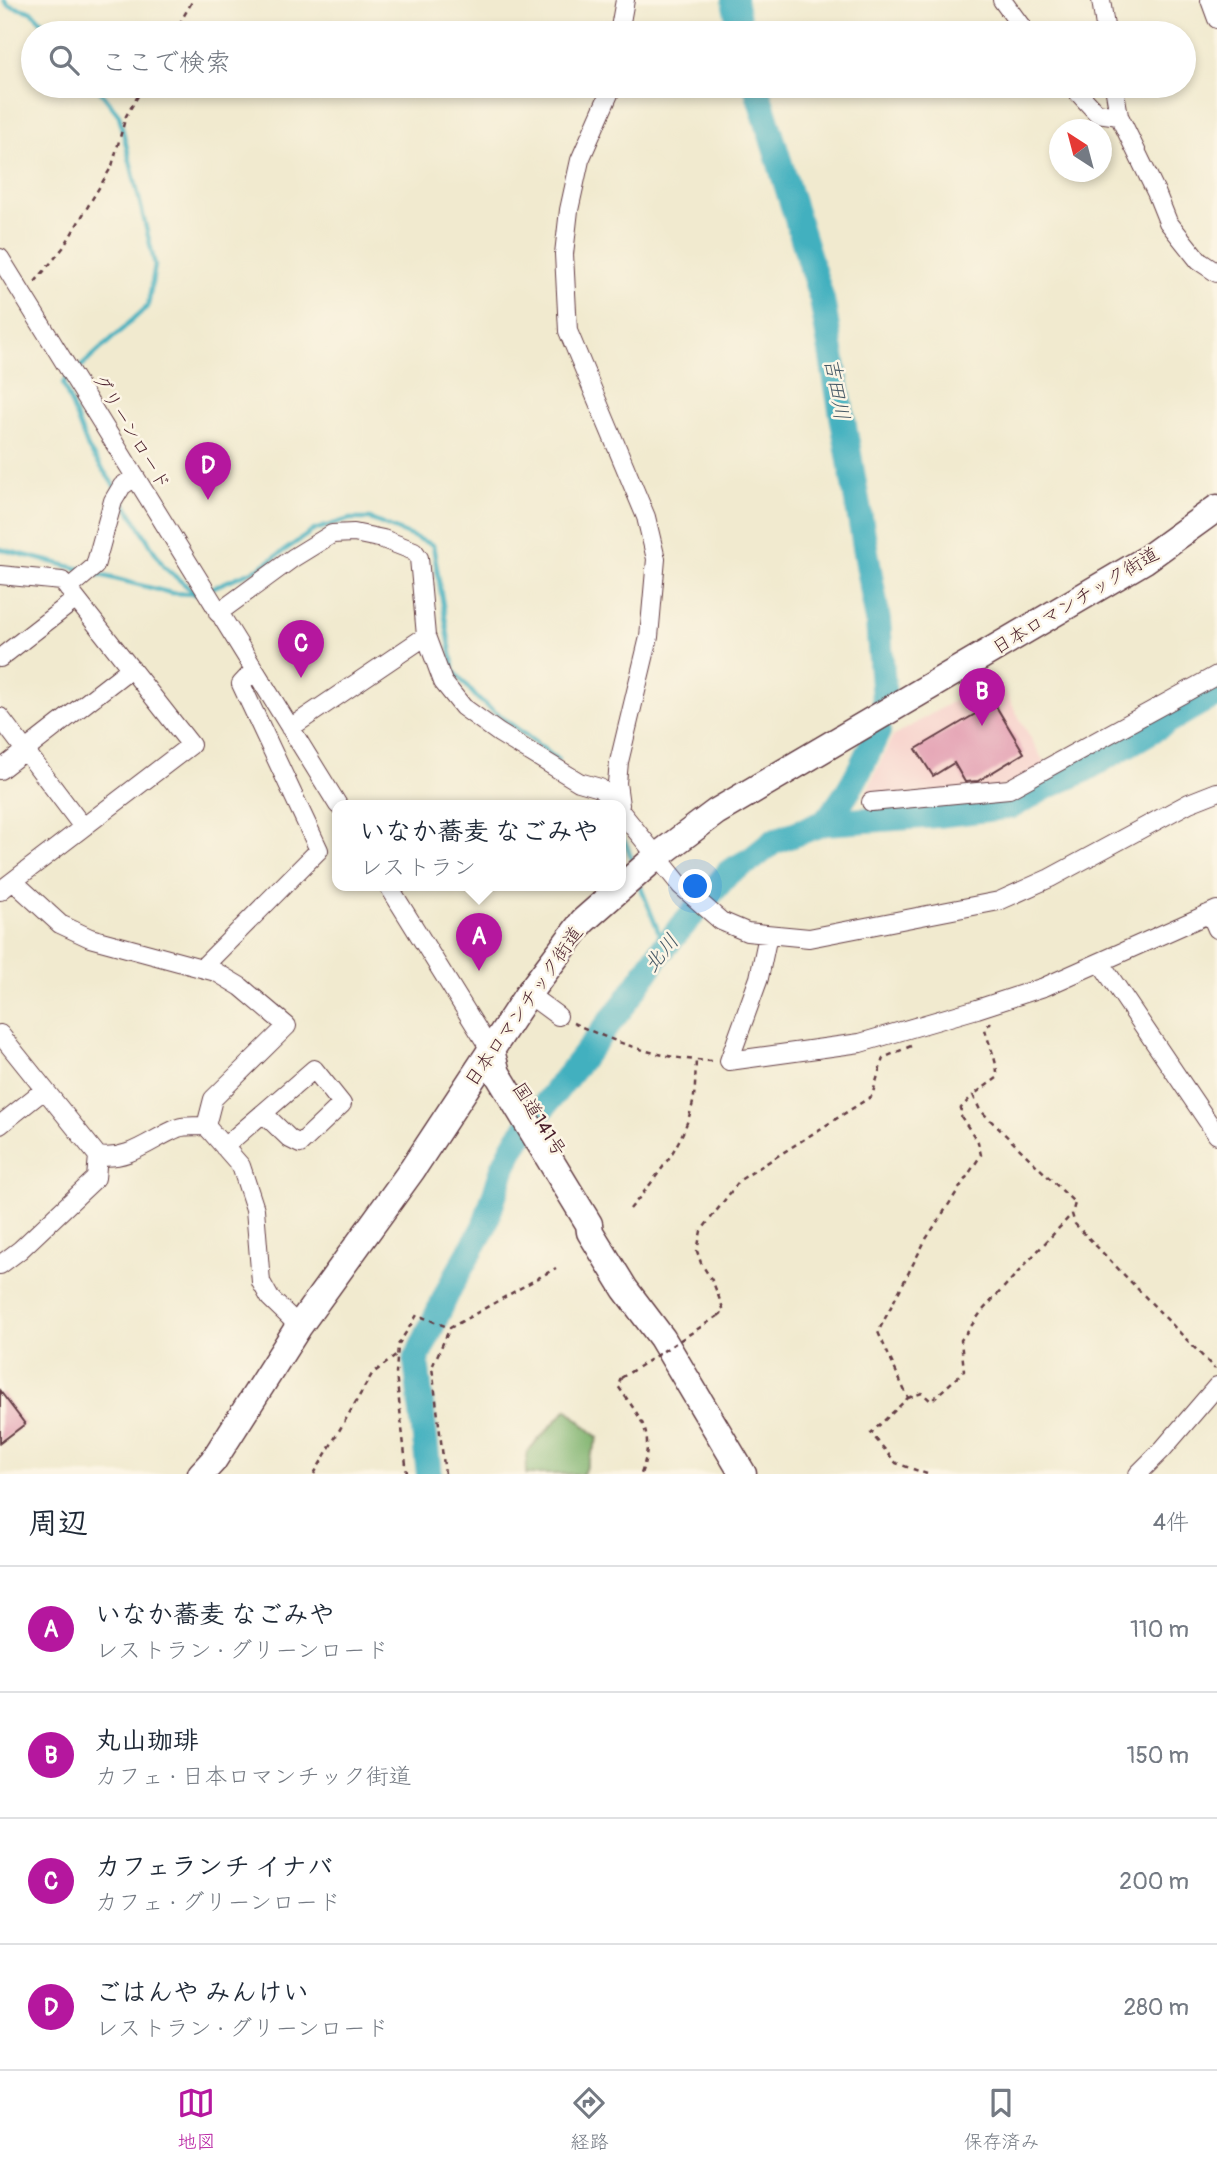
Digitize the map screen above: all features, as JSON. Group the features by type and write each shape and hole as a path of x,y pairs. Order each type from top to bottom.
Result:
{"highway":[{"name":"日本ロマンチック街道","path":"626,883 716,812 1145,560 1217,508"},
{"name":"日本ロマンチック街道","path":"201,1474 213,1461 299,1326 412,1170 528,994 583,921 617,891"},
{"name":"国道141号","path":"491,1051 496,1073 517,1094 540,1131 625,1289 662,1338 743,1474"}],"street":[{"path":"621,21 625,0"},
{"path":"1002,0 1017,21"},
{"path":"1101,0 1104,21"},
{"path":"1210,0 1217,19"},
{"path":"607,98 580,160 569,210 564,254 568,331 646,517 656,559 649,637 619,762 617,783 620,800"},
{"path":"1083,98 1097,113 1119,116"},
{"path":"1116,98 1119,116 1168,222 1199,261 1217,273"},
{"name":"グリーンロード","path":"0,258 335,800"},
{"path":"0,658 72,594 95,566 113,500 122,486 135,477"},
{"path":"218,613 293,558 332,534 354,533 383,539 414,551 419,558 426,636 443,682 463,707 499,733 579,782 600,789 610,800"},
{"path":"0,575 62,581 191,745 6,886 60,924 90,939 216,972 241,987 287,1027 213,1099 206,1126"},
{"path":"290,728 426,636"},
{"path":"0,771 131,668"},
{"path":"202,968 319,850 241,684 254,670"},
{"path":"871,802 1009,789 1217,675"},
{"path":"0,717 83,827"},
{"path":"626,816 681,887 720,921 747,932 809,938 999,901 1050,878 1189,803 1217,793"},
{"path":"392,891 491,1051"},
{"path":"768,935 759,978 729,1061 860,1043 1044,988 1100,962 1215,917"},
{"path":"1100,962 1217,1135"},
{"path":"528,994 558,1016"},
{"path":"0,1034 98,1156 111,1158 144,1147 179,1127 206,1126"},
{"path":"0,1125 44,1090"},
{"path":"224,1147 263,1113"},
{"path":"206,1126 241,1166 255,1209 261,1282 270,1298 299,1326"},
{"path":"0,1265 20,1250 96,1178 98,1156"},
{"path":"1138,1474 1163,1450 1217,1386"}],"path":[{"path":"181,21 193,0"},
{"path":"24,295 63,248 112,166 126,116 137,98"},
{"path":"558,1016 608,1039 652,1054 729,1061"},
{"path":"908,1398 878,1332 926,1239 981,1155 978,1142 960,1115 961,1108 973,1095 997,1078 998,1065 988,1045 985,1029 995,1017"},
{"path":"641,1474 648,1438 644,1423 618,1386 621,1378 724,1311 697,1251 701,1231 740,1180 872,1096 883,1058 918,1043"},
{"path":"630,1209 658,1175 674,1149 692,1110 696,1060"},
{"path":"927,1474 896,1463 871,1433 908,1398 922,1393 931,1401 964,1371 961,1340 982,1311 1072,1214 1075,1203 980,1110 973,1095"},
{"path":"1072,1214 1075,1224 1217,1372"},
{"path":"445,1474 432,1367 450,1328 556,1268"},
{"path":"407,1474 396,1374 398,1345 417,1315 450,1328"},
{"path":"314,1474 372,1374 398,1355"}],"shaded area":[{"path":"996,676 1049,771 991,790 879,795 866,793 892,737"}],"green space":[{"path":"567,1409 598,1438 583,1474 526,1474 527,1452"}],"building":[{"path":"994,703 1024,753 978,781 965,782 954,763 933,776 916,749"},
{"path":"0,1391 25,1424 0,1443"}],"waterway":[{"path":"4,0 8,5 32,12 41,21"},
{"name":"吉田川","path":"734,0 738,21"},
{"path":"75,372 148,306 155,265 119,115 106,98"},
{"name":"吉田川","path":"760,98 822,300 878,621 884,699"},
{"path":"68,378 63,383 88,448 115,487"},
{"path":"122,498 164,567 196,594 200,592"},
{"path":"209,589 259,568 314,530 350,519 370,519 433,545 454,671 478,699 558,760"},
{"path":"0,549 84,570"},
{"path":"96,574 171,593 196,594"},
{"name":"北川","path":"429,1474 416,1360 450,1287 484,1227 504,1166 516,1142 625,1003 660,952 729,872 752,859 773,842 824,823 937,815 1012,806 1084,770 1217,695"},
{"name":"吉田川","path":"824,823 848,791 878,731"},
{"path":"595,794 598,800"},
{"path":"626,844 633,863"},
{"path":"640,885 663,943 660,952"}],"place":[{"name":"ごはんや みんけい","path":"208,500"},
{"name":"カフェランチ イナバ","path":"301,678"},
{"name":"丸山珈琲","path":"982,726"},
{"name":"いなか蕎麦 なごみや","path":"479,971"}]}
